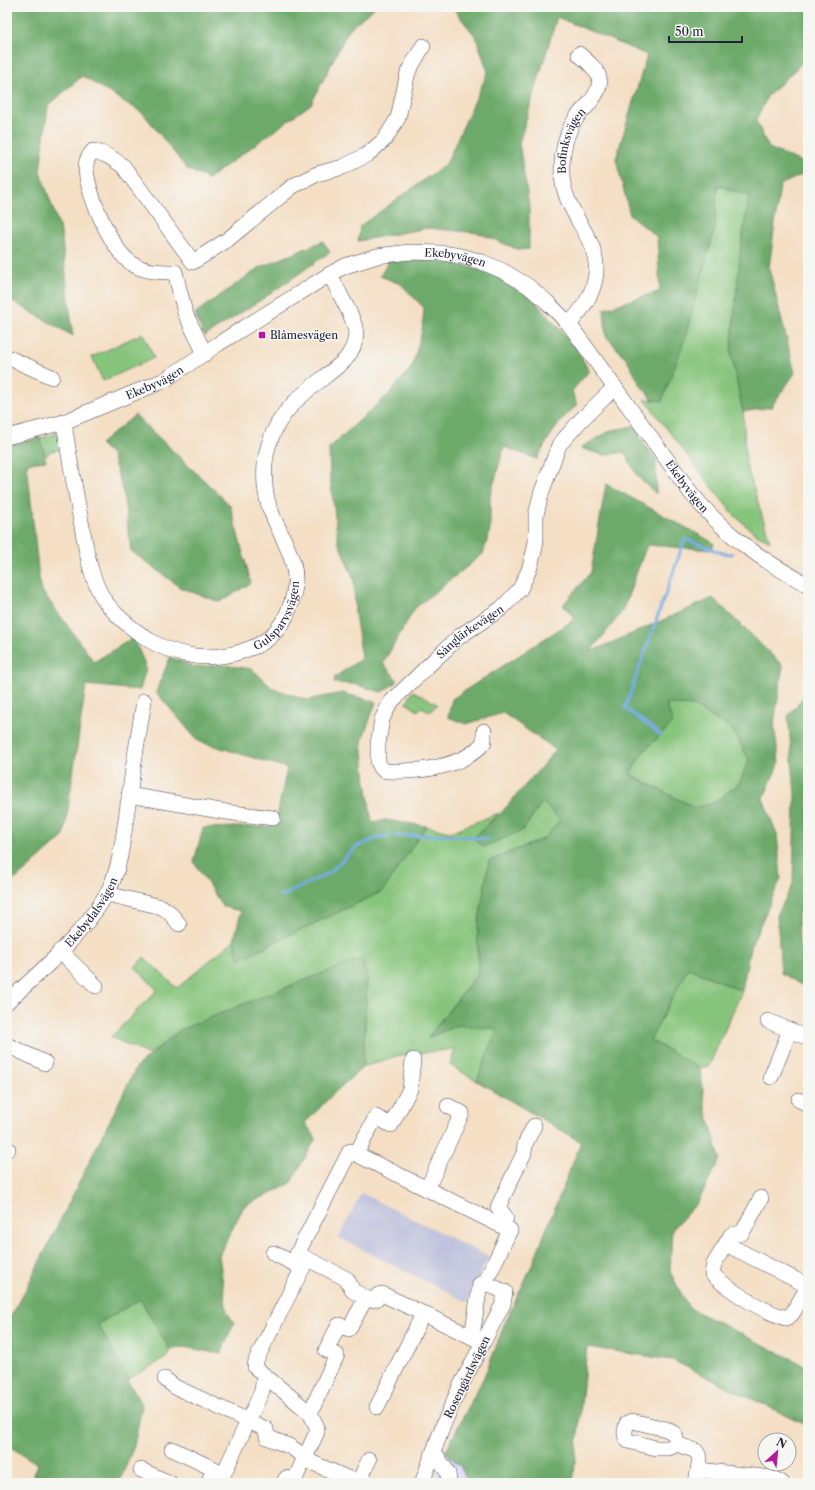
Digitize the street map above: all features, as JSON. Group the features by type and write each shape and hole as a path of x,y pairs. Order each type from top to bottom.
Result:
{"street":[{"path":"193,262 123,166 111,157 93,151 88,156 86,165 91,190 102,224 121,253 131,264 145,269 160,272 175,272 193,262 227,240 293,186 317,174 343,167 368,154 385,139 398,118 408,72 423,46"},
{"name":"Bofinksvägen","path":"568,324 579,313 589,298 594,287 596,273 595,258 590,243 573,213 565,193 562,173 566,138 577,118 599,90 600,81 598,73 579,54"},
{"name":"Ekebyvägen","path":"7,437 64,422 165,380 225,340 345,266 377,256 410,252 442,253 462,256 482,262 503,271 528,286 547,302 568,324 691,493 709,514 738,541 757,555 808,585"},
{"path":"175,272 185,314 205,354"},
{"name":"Gulsparvsvägen","path":"64,422 78,509 90,568 102,597 135,632 163,648 186,655 214,657 238,652 256,646 274,632 283,622 292,602 295,589 293,562 269,505 266,491 266,460 269,445 280,419 292,404 345,360 351,352 356,338 354,320 330,274"},
{"path":"7,357 45,376"},
{"name":"Sånglärkevägen","path":"484,731 484,742 468,757 436,768 424,770 387,771 383,770 378,762 378,744 382,719 392,701 460,636 502,608 520,589 529,570 534,552 536,541 536,516 541,494 559,445 581,420 615,387"},
{"name":"Ekebydalsvägen","path":"7,1002 60,952 85,924 107,894 121,848 144,701"},
{"path":"129,795 226,812 273,818"},
{"path":"107,894 162,907 169,912 179,924"},
{"path":"60,952 96,986"},
{"path":"768,1021 808,1038"},
{"path":"771,1077 790,1030"},
{"path":"7,1045 45,1063"},
{"path":"356,1154 376,1117 391,1125 410,1089 413,1060"},
{"path":"427,1189 462,1113 448,1106"},
{"path":"502,1226 506,1218 498,1207 524,1153 525,1144 534,1126"},
{"path":"273,1253 300,1261 347,1279 353,1291 370,1300 373,1300 382,1294 477,1340 483,1283 510,1230 350,1151 297,1254 300,1261 303,1268 256,1360 255,1367 310,1413 317,1427 317,1432 294,1482 286,1478 284,1483"},
{"path":"726,1244 806,1290 792,1314 786,1318 778,1316 737,1294 712,1274 714,1264 726,1244 731,1236 742,1233 761,1198"},
{"name":"Rosengårdsvägen","path":"422,1483 477,1340 504,1304 505,1292 483,1283"},
{"path":"310,1413 337,1355 326,1350 339,1325 349,1330 366,1298"},
{"path":"377,1407 423,1314"},
{"path":"172,1449 224,1474 262,1392 264,1375"},
{"path":"165,1379 175,1387 266,1429 267,1437 291,1447 306,1458 347,1478 362,1482 369,1460"},
{"path":"677,1444 696,1451 700,1458 697,1477 773,1478 782,1483"},
{"path":"434,1452 448,1474 449,1483"},
{"path":"208,1483 214,1469"},
{"path":"141,1470 170,1483"}],"shaded area":[{"path":"361,1193 489,1257 467,1302 339,1238"},
{"path":"445,1452 460,1466 469,1483 433,1483"}],"green space":[{"path":"7,7 375,7 349,29 311,104 208,179 187,169 143,113 82,76 48,106 40,171 61,232 73,336 7,298"},
{"path":"452,7 808,7 808,57 767,97 756,121 769,148 808,165 806,173 780,185 769,268 795,373 771,407 743,412 731,354 741,246 749,196 717,185 715,228 684,341 662,401 653,400 641,386 627,360 606,336 604,309 660,291 657,237 630,215 616,159 647,55 557,17 519,143 529,206 529,249 519,250 479,233 427,228 358,241 360,226 446,164 488,72 476,37"},
{"path":"717,185 750,196 741,246 731,354 743,412 746,464 770,541 753,532 732,513 644,399 662,401 715,228"},
{"path":"323,241 330,252 264,298 205,336 195,313 259,268"},
{"path":"441,259 490,273 530,296 575,346 589,371 572,391 577,405 559,423 537,459 504,447 490,497 490,530 483,554 415,608 383,663 398,681 382,692 352,684 334,683 335,677 362,658 355,614 354,580 338,541 330,475 329,448 389,394 412,367 422,331 424,308 401,284 380,276 390,260"},
{"path":"143,333 154,358 103,381 92,357"},
{"path":"135,415 230,505 251,583 220,602 181,588 131,551 123,492 112,455 100,444"},
{"path":"634,426 645,446 656,458 656,494 638,477 624,452 604,455 580,448 612,430"},
{"path":"58,433 62,449 48,452 48,455 45,455 40,438"},
{"path":"40,438 46,461 27,463 40,588 94,662 134,637 146,668 140,690 86,685 64,836 16,879 7,882 7,445"},
{"path":"606,484 714,543 712,550 647,545 622,612 590,652 713,598 783,666 774,723 779,763 763,799 777,834 781,878 750,948 742,991 688,968 650,1040 700,1068 705,1105 720,1159 698,1202 672,1230 670,1272 689,1308 808,1367 808,1426 672,1360 587,1347 573,1483 469,1483 460,1466 445,1452 486,1373 504,1325 533,1263 581,1142 477,1081 497,1029 457,1025 428,1038 478,973 478,927 489,861 545,838 560,820 542,802 523,830 484,847 473,838 501,813 556,750 503,713 466,724 448,717 452,699 575,619 563,605 591,572","holes":["666,704 694,706 732,729 749,760 739,784 713,803 695,808 630,774 642,753 673,723"]},
{"path":"170,657 195,667 224,665 252,669 272,688 307,700 342,693 376,702 362,741 372,823 385,820 426,826 383,891 239,959 234,940 241,911 223,907 194,862 203,828 275,826 287,768 198,741 156,692"},
{"path":"413,691 437,704 430,712 422,707 418,711 406,703"},
{"path":"808,692 808,895 798,915 799,946 808,951 808,989 781,973 777,915 793,884 795,794 788,716"},
{"path":"666,704 694,706 732,729 750,760 739,784 713,803 695,808 630,774 642,753 673,723"},
{"path":"542,802 560,820 545,838 489,861 478,927 478,973 428,1037 457,1025 498,1029 477,1081 450,1065 455,1049 396,1056 363,1067 367,979 180,1030 149,1055 111,1037 157,990 135,967 144,957 177,988 234,940 239,959 383,891 426,826 450,832 499,813 474,838 523,830"},
{"path":"362,958 367,979 363,1067 334,1093 305,1123 316,1138 290,1184 244,1206 219,1255 227,1312 234,1323 221,1354 184,1347 170,1350 140,1299 98,1324 142,1406 134,1446 119,1483 31,1483 38,1464 7,1445 7,1322 20,1301 137,1066 180,1030"},
{"path":"688,968 742,991 709,1066 700,1068 650,1040"},
{"path":"140,1299 170,1350 166,1358 127,1380 98,1324"}],"waterway":[{"path":"661,735 625,708 685,539 722,553 732,554"},
{"path":"395,836 445,835 488,839"},
{"path":"280,897 329,873 356,847 380,837 389,836"}],"place":[{"name":"Blåmesvägen","path":"262,335"}]}
